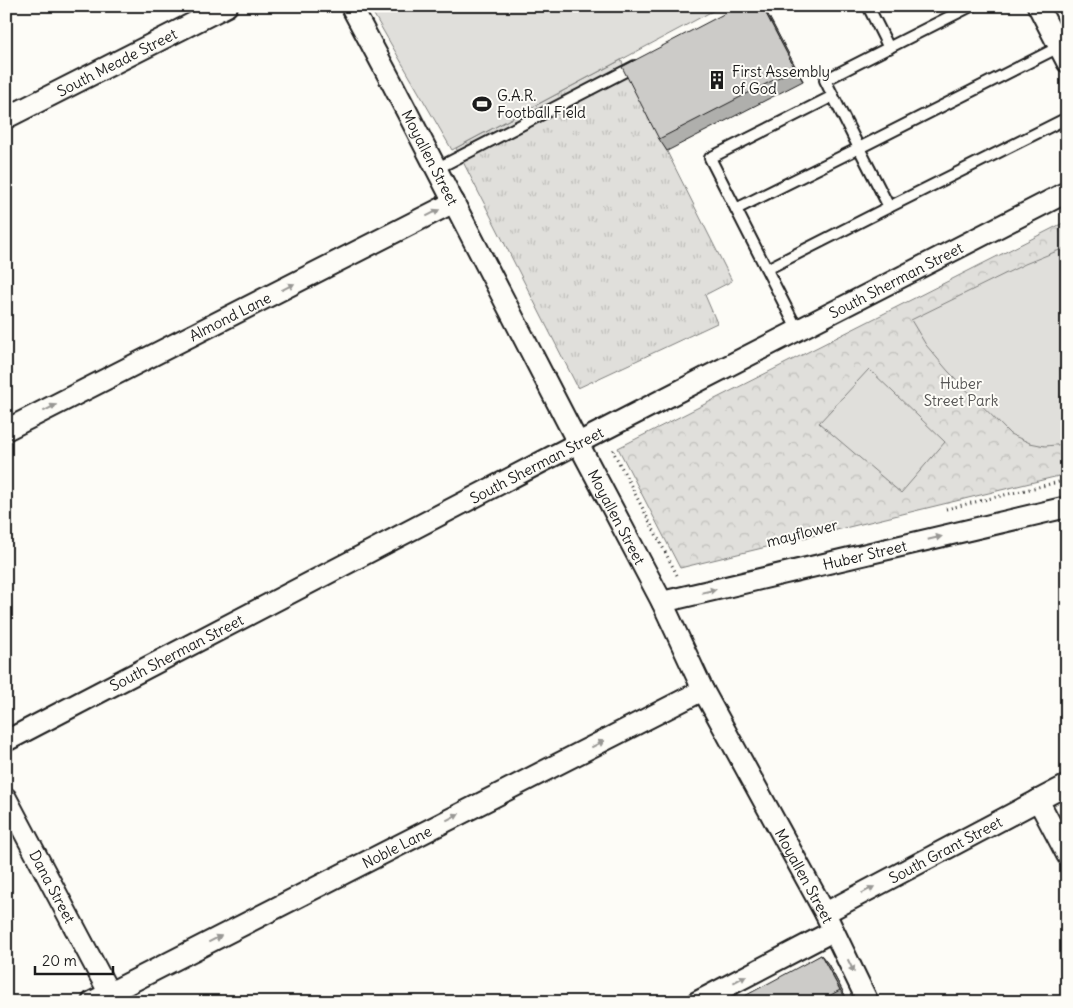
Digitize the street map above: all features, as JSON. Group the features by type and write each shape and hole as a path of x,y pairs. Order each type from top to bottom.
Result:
{"street":[{"name":"South Meade Street","path":"6,118 227,6"},
{"name":"Moyallen Street","path":"351,6 662,602 703,690 829,922 868,1002"},
{"path":"1038,6 1064,50"},
{"name":"South Sherman Street","path":"6,741 578,443 1067,192"},
{"name":"Almond Lane","path":"6,430 454,202"},
{"name":"Huber Street","path":"662,602 1067,507"},
{"name":"Noble Lane","path":"105,999 703,690"},
{"name":"South Grant Street","path":"697,1002 829,922 1067,785"},
{"name":"Dana Street","path":"6,798 105,999"},
{"path":"1038,800 1067,855"}],"lane":[{"path":"868,6 889,48"},
{"path":"889,207 825,80 971,6"},
{"path":"736,209 1064,50"},
{"path":"436,169 646,60"},
{"path":"798,330 710,158 833,96"},
{"path":"767,269 1067,118"}],"path":[{"path":"613,451 678,575"},
{"path":"942,510 1067,480"}],"green space":[{"name":"G.A.R. Football Field","path":"369,6 722,6 452,150"},
{"path":"621,60 732,281 705,295 717,323 578,388 456,148"},
{"name":"Huber Street Park","path":"1067,221 1067,474 680,568 618,448"},
{"path":"1067,247 1067,444 1045,446 1030,443 1010,434 948,371 926,345 911,320 1025,264"},
{"path":"869,369 945,442 901,493 819,423"}],"building":[{"name":"First Assembly of God","path":"739,6 762,6 795,69 659,139 622,67"},
{"path":"821,955 840,990 818,1002 745,1002 743,997"}],"place":[{"name":"First Assembly of God","path":"717,80"},
{"name":"G.A.R. Football Field","path":"482,104"}]}
